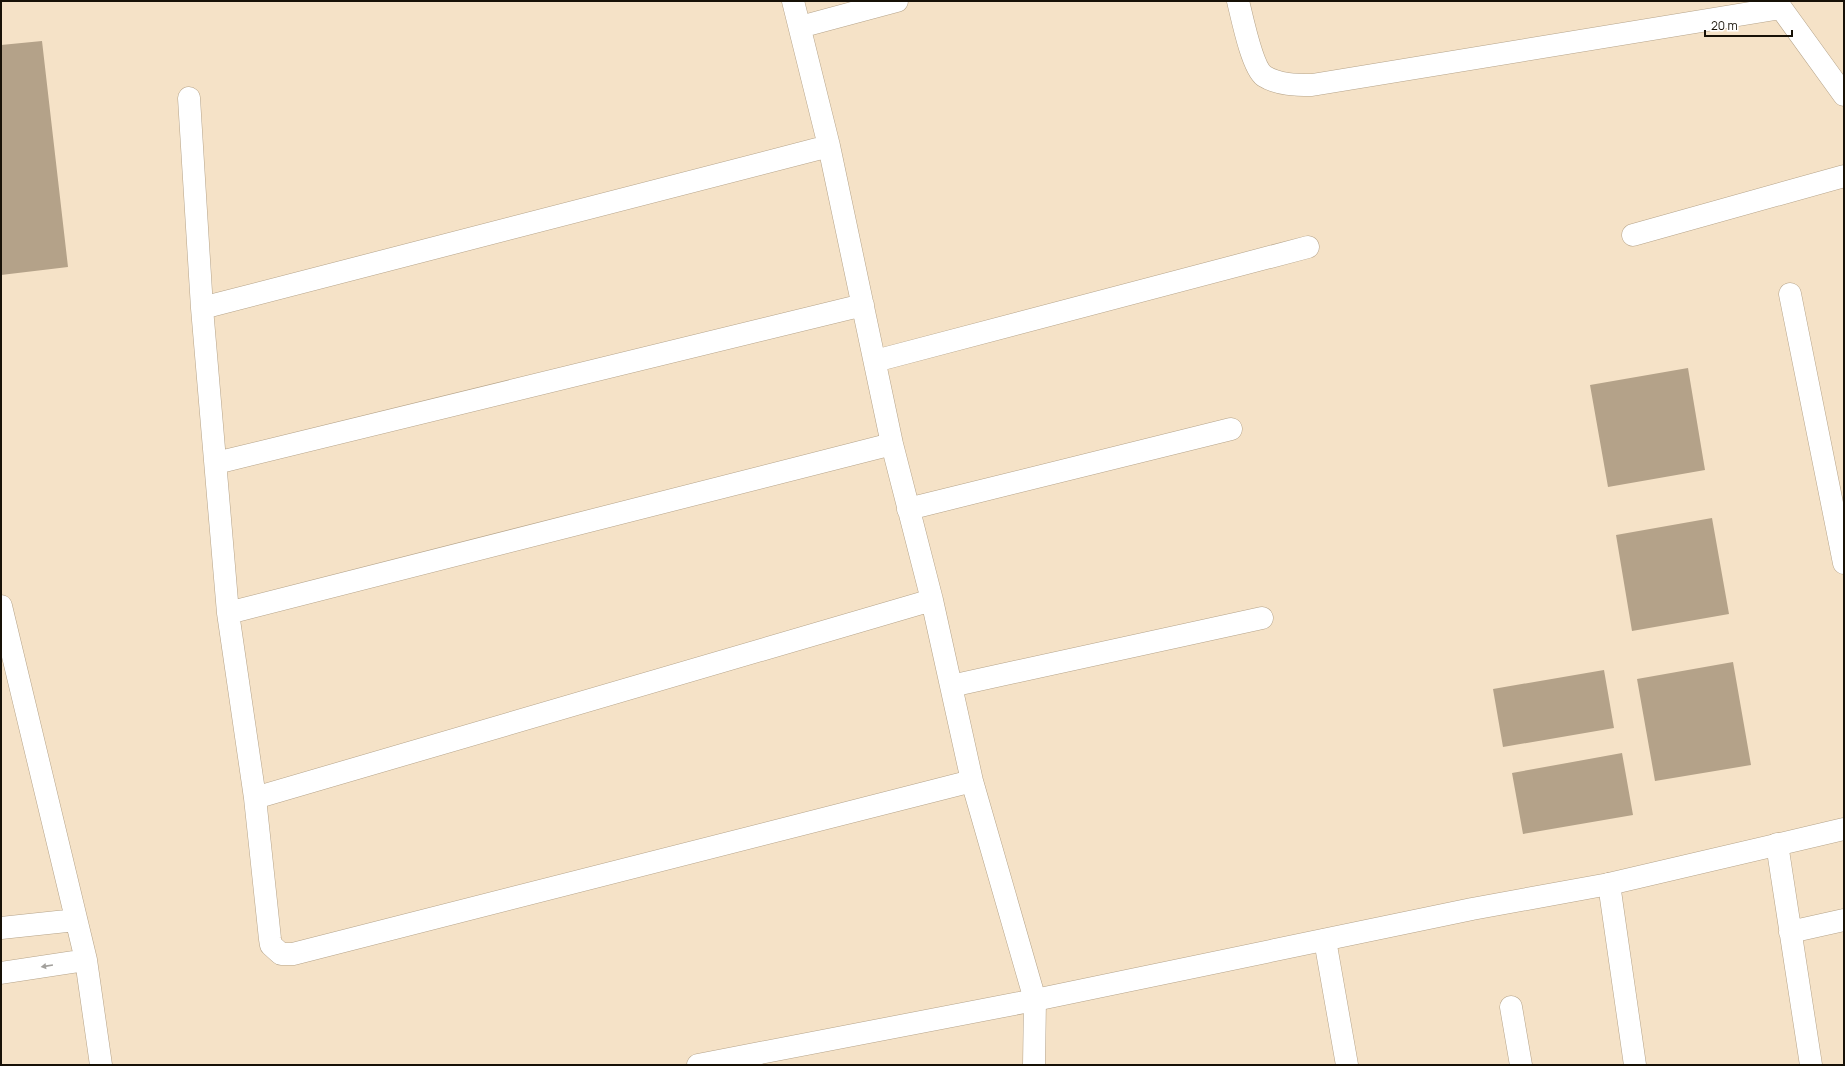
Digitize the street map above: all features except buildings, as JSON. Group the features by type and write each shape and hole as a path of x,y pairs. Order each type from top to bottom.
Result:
{"street":[{"path":"793,1 829,146 892,444 932,600 972,781 1035,1000 1034,1065"},
{"path":"800,27 897,1"},
{"path":"1238,1 1254,61 1264,76 1287,84 1312,86 1778,5 1844,95"},
{"path":"189,98 202,308 228,613 255,798 270,939 271,945 281,954 287,954 972,781"},
{"path":"202,308 829,146"},
{"path":"1633,235 1844,176"},
{"path":"875,361 1308,247"},
{"path":"1790,294 1844,563"},
{"path":"216,463 863,305"},
{"path":"908,509 1231,429"},
{"path":"228,613 892,444"},
{"path":"255,798 932,600"},
{"path":"1,606 86,960 102,1065"},
{"path":"951,686 1262,618"},
{"path":"698,1065 1035,1000 1472,909 1609,884 1844,829"},
{"path":"1777,844 1811,1065"},
{"path":"1609,884 1636,1065"},
{"path":"1,928 76,920"},
{"path":"1790,932 1844,920"},
{"path":"1325,940 1347,1065"},
{"path":"1,973 86,960"},
{"path":"1511,1007 1521,1065"}]}
